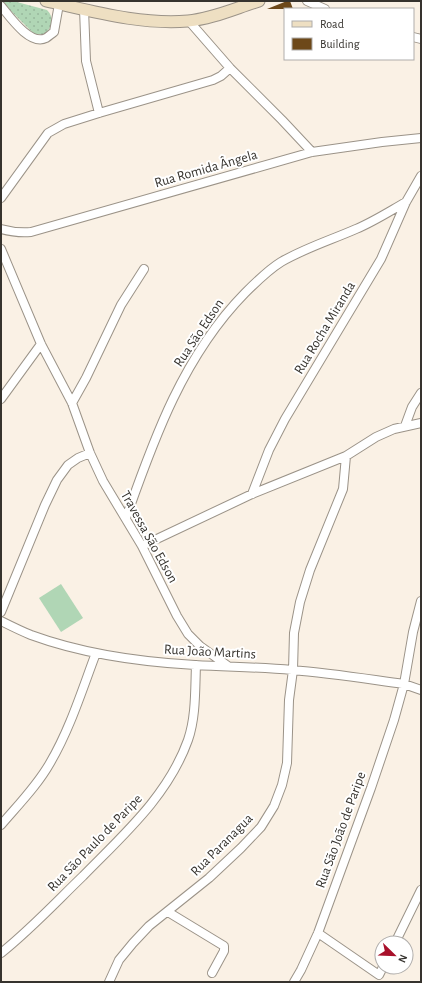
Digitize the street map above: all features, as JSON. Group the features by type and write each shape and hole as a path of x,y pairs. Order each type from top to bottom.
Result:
{"main road":[{"path":"46,1 121,17 158,21 189,21 259,1"}],"street":[{"path":"307,1 323,8"},
{"path":"1,6 26,34 35,39 45,39 54,32 59,4"},
{"path":"84,9 86,61 99,113"},
{"path":"189,21 230,68 312,152"},
{"path":"1,198 48,134 64,124 213,80 221,76 230,68"},
{"name":"Rua Romida Ângela","path":"1,229 10,232 31,232 312,152 421,138"},
{"name":"Rua Rocha Miranda","path":"252,494 269,450 381,259 406,202 421,176"},
{"name":"Rua São Edson","path":"126,518 144,465 163,418 209,337 232,306 258,280 280,262 297,253 357,229 406,202"},
{"name":"Travessa São Edson","path":"1,250 41,344 72,403 90,453 103,481 142,546 177,616 188,634 200,646 228,666"},
{"path":"72,403 86,378 121,305 144,269"},
{"path":"1,399 41,344"},
{"path":"405,426 412,407 421,393"},
{"path":"142,546 252,494 346,456 376,437 394,429 421,423"},
{"path":"1,612 45,505 57,480 68,465 78,458 90,453"},
{"name":"Rua Paranagua","path":"109,982 118,960 133,943 149,926 209,878 241,848 261,827 274,806 282,786 287,763 289,700 293,670 294,633 300,602 310,570 343,489 346,456"},
{"name":"Rua São João de Paripe","path":"294,982 318,933 394,720 404,684 413,632 421,601"},
{"name":"Rua João Martins","path":"1,621 30,635 49,641 96,653 131,659 196,665 293,670 404,684 421,690"},
{"path":"1,825 35,785 50,763 65,734 96,653"},
{"name":"Rua São Paulo de Paripe","path":"1,953 15,942 44,914 137,821 156,798 174,771 188,739 194,711 196,665"},
{"path":"400,935 421,890"},
{"path":"168,912 224,946 224,951 212,973"},
{"path":"318,933 374,972"}],"green space":[{"path":"1,1 13,1 47,10 52,19 51,25 45,34 34,34"},
{"path":"61,584 83,618 61,632 39,598"}],"building":[{"path":"287,1 290,1 293,8 284,9 267,9"}]}
